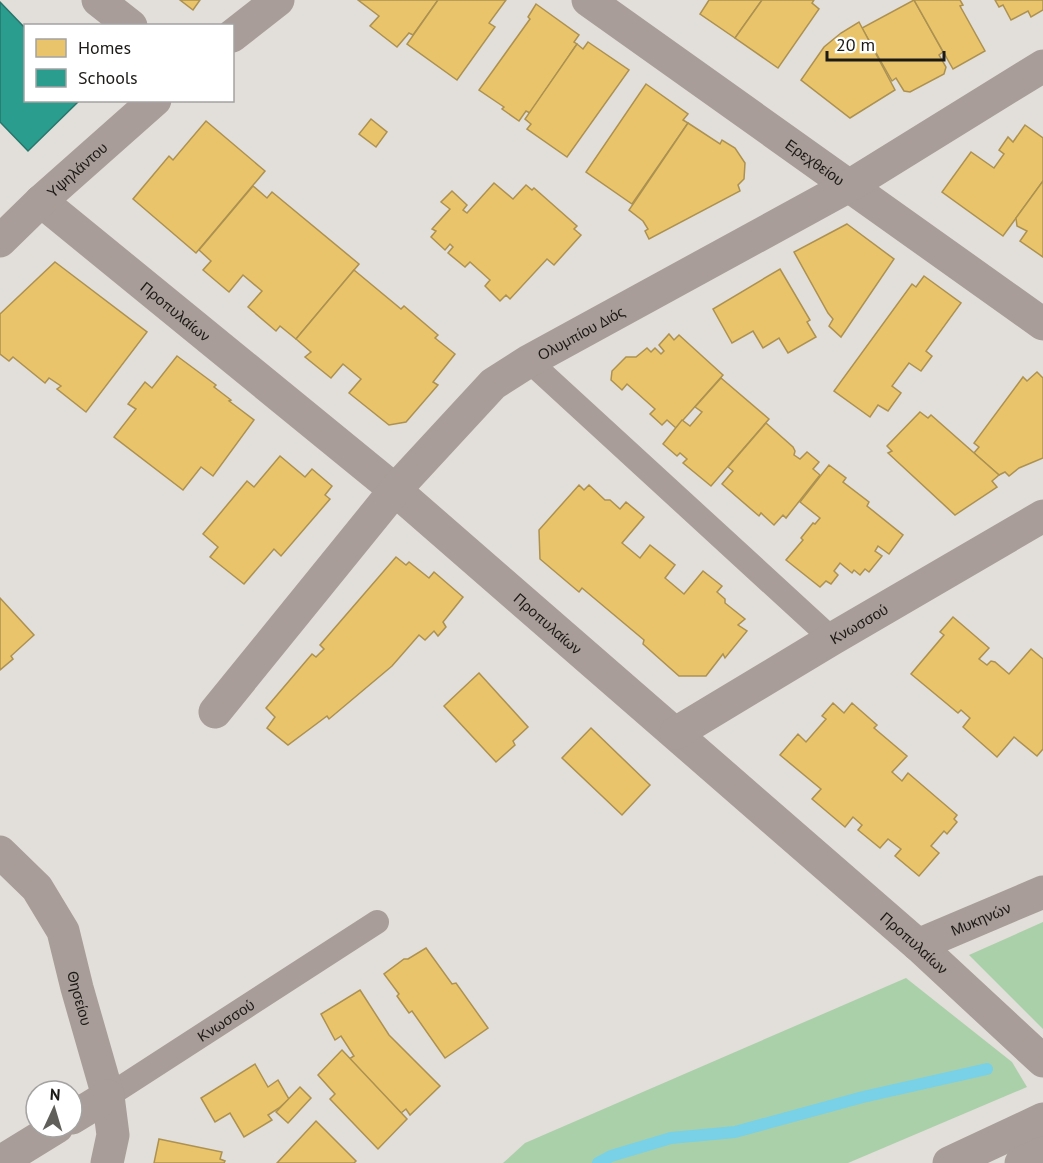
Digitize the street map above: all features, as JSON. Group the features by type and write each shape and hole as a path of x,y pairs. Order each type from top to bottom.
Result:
{"street":[{"path":"98,0 128,24"},
{"path":"234,34 278,0"},
{"name":"Ερεχθείου","path":"588,0 1043,324"},
{"name":"Ολυμπίου Διός","path":"214,712 395,490 493,384 529,361 849,186 1043,66"},
{"name":"Υψηλάντου","path":"0,241 41,201 153,102"},
{"name":"Προπυλαίων","path":"41,201 395,490 929,955 1039,1057"},
{"path":"529,361 832,639"},
{"name":"Κνωσσού","path":"676,733 1043,516"},
{"name":"Θησείου","path":"0,852 37,888 63,931 76,988 108,1096 113,1135 107,1163"},
{"name":"Μυκηνών","path":"929,955 1043,892"},
{"name":"Κνωσσού","path":"84,1111 377,921"},
{"path":"949,1163 1043,1119"},
{"path":"0,1162 37,1139"},
{"path":"1021,1163 1043,1153"}],"green space":[{"path":"1043,922 1043,1029 969,955"},
{"path":"906,978 1012,1062 1027,1087 848,1163 503,1163 525,1143"}],"building: Homes":[{"path":"180,0 200,0 193,10"},
{"path":"358,0 438,0 413,35 409,33 397,47 370,26 379,16"},
{"path":"438,0 506,0 489,23 495,27 457,80 407,44"},
{"path":"709,0 762,0 735,38 700,14"},
{"path":"762,0 814,0 812,3 819,9 778,68 735,38"},
{"path":"914,0 943,52 939,55 946,67 944,74 910,92 904,91 896,78 892,81 862,28"},
{"path":"914,0 960,0 963,5 960,6 985,51 953,69"},
{"path":"995,0 1043,0 1043,10 1031,17 1028,11 1011,20 1003,5 999,7"},
{"path":"536,4 579,35 574,42 577,44 530,113 526,111 519,121 502,109 504,107 479,90 530,19 528,17"},
{"path":"859,22 895,90 850,118 801,80 824,47"},
{"path":"588,42 629,70 567,157 527,129 531,124 525,119 577,44 583,49"},
{"path":"646,84 688,114 683,120 688,123 632,204 586,172"},
{"path":"371,119 387,132 376,147 359,134"},
{"path":"206,121 265,171 196,253 133,199 169,156 173,160"},
{"path":"688,123 720,144 722,140 735,148 745,163 744,179 738,185 740,191 649,239 645,231 648,229 643,221 629,210"},
{"path":"1025,125 1043,138 1043,181 1003,236 942,192 971,152 994,168 1004,154 999,150 1008,137 1013,142"},
{"path":"1043,181 1043,257 1020,241 1027,231 1017,226 1016,218"},
{"path":"494,183 513,199 526,185 532,190 534,188 577,226 574,229 581,235 554,265 547,259 510,299 506,295 500,301 485,286 490,280 470,262 465,267 448,253 453,247 450,244 445,250 431,237 436,231 432,229 450,209 441,202 452,191 467,205 463,210 467,213"},
{"path":"253,186 267,198 272,192 359,264 296,339 280,326 276,331 248,307 262,291 243,275 229,292 203,270 211,261 199,250"},
{"path":"847,224 894,259 841,337 829,326 833,319 794,252"},
{"path":"55,262 147,332 86,412 57,389 61,386 49,378 45,383 13,357 9,361 0,354 0,314"},
{"path":"780,269 810,320 807,322 816,337 788,353 779,338 763,348 753,331 732,343 713,309"},
{"path":"354,270 401,309 404,306 438,335 435,338 455,354 433,382 438,385 406,422 389,425 349,393 361,379 343,364 331,378 305,357 311,352 296,339"},
{"path":"924,276 961,303 926,351 932,356 921,371 909,363 892,386 901,393 888,411 878,405 870,417 834,391 912,284 916,287"},
{"path":"669,334 674,340 679,335 723,375 676,428 667,420 662,425 650,414 655,409 627,384 622,390 611,380 612,371 626,357 636,357 647,348 651,352 655,348 661,354 664,351 659,345"},
{"path":"177,356 216,385 214,387 231,400 229,401 254,420 213,476 201,467 183,490 114,437 136,409 128,404 145,382 152,388"},
{"path":"1037,372 1043,378 1043,458 1019,468 1009,476 1005,472 999,475 974,453 979,447 974,443 1023,377 1027,381"},
{"path":"721,378 769,419 711,486 683,463 687,459 680,453 677,456 663,444 682,420 690,426 702,412 695,407"},
{"path":"920,412 928,418 931,415 999,475 992,481 997,487 955,515 888,453 892,451 887,446"},
{"path":"766,423 793,447 794,455 800,459 807,452 819,462 813,469 820,475 786,518 783,515 774,525 761,513 759,516 722,484 733,471 728,467"},
{"path":"280,456 305,477 312,469 332,486 325,495 330,499 281,556 274,549 244,584 210,557 218,547 203,534 247,481 254,487"},
{"path":"829,465 846,478 843,482 869,502 867,506 903,535 889,554 878,546 875,551 882,556 869,572 865,569 860,575 854,570 852,573 840,563 834,571 838,575 831,584 826,581 820,587 786,560 803,540 801,538 813,523 815,524 820,518 800,502"},
{"path":"579,485 584,490 589,485 605,500 610,500 620,509 626,502 644,517 622,543 640,558 650,545 675,565 665,578 684,594 703,571 722,586 717,592 725,599 725,603 745,619 738,625 747,631 725,658 723,654 706,676 679,676 643,644 644,640 582,588 579,592 540,559 539,530"},
{"path":"396,557 406,565 409,562 429,578 434,572 463,597 443,622 446,627 438,636 434,631 425,640 419,635 392,666 329,719 327,716 288,745 267,728 275,717 266,708 312,654 316,657 324,649 320,645"},
{"path":"0,598 34,635 11,656 13,659 0,670"},
{"path":"953,617 989,648 979,659 987,665 991,661 995,662 1009,674 1031,649 1043,659 1043,749 1037,756 1014,737 997,757 963,727 970,718 961,710 958,713 911,674 944,635 940,632"},
{"path":"479,673 528,727 513,741 515,745 496,762 444,706"},
{"path":"833,703 844,713 852,703 877,725 874,728 907,756 892,772 902,781 908,773 957,815 954,819 957,822 947,834 944,831 931,846 939,853 919,876 895,856 901,849 888,839 880,848 858,830 862,825 853,817 845,827 812,799 821,789 780,755 798,734 806,742 826,719 822,716"},
{"path":"591,728 650,785 622,815 562,758"},
{"path":"426,948 452,984 456,983 488,1028 445,1058 412,1011 409,1013 397,996 399,994 384,974 404,959"},
{"path":"360,990 389,1035 440,1086 410,1115 406,1109 401,1113 349,1059 354,1056 341,1036 335,1040 321,1014"},
{"path":"342,1050 407,1119 378,1149 330,1099 335,1094 318,1075"},
{"path":"255,1064 268,1087 278,1080 289,1099 268,1115 272,1120 244,1137 230,1113 215,1122 201,1098"},
{"path":"300,1087 311,1098 288,1123 276,1112"},
{"path":"316,1121 356,1161 354,1163 277,1163"},
{"path":"159,1139 222,1152 220,1159 225,1161 224,1163 154,1163"}],"building: Schools":[{"path":"0,2 24,27 24,102 78,102 28,151 0,122"}],"waterway":[{"path":"598,1163 611,1156 671,1138 735,1132 863,1097 987,1069"}]}
